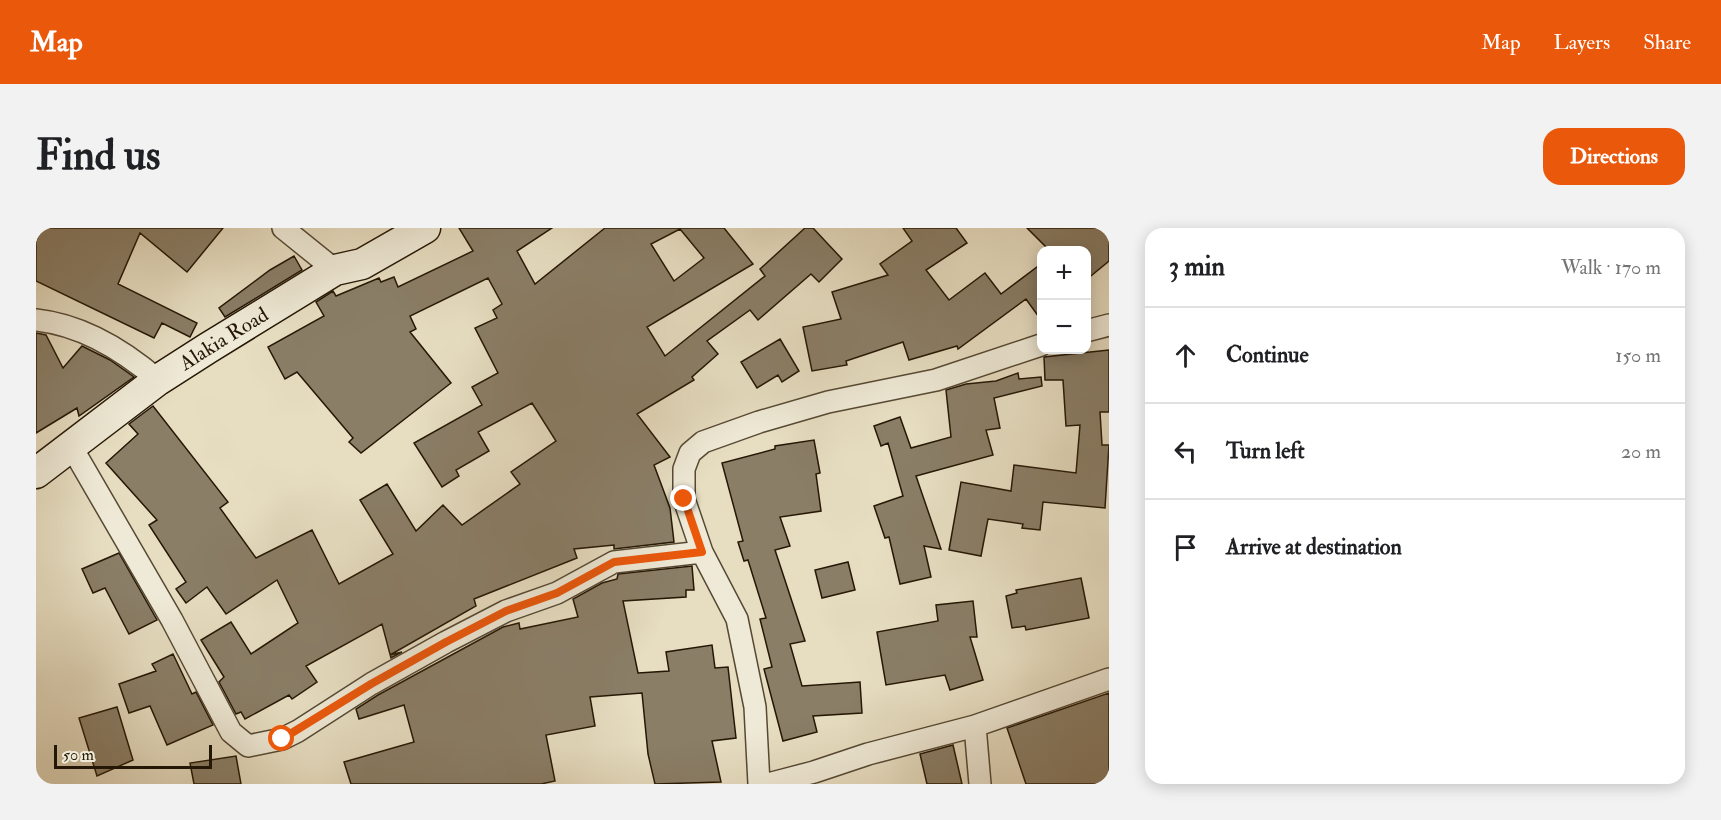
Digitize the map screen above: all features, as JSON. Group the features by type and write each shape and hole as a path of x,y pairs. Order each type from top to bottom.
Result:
{"street":[{"path":"283,228 335,270"},
{"name":"Alakia Road","path":"36,473 158,380 335,270 362,264 425,228"},
{"path":"36,320 86,332 128,355 158,380"},
{"path":"1091,330 1109,325"},
{"path":"759,784 755,707 737,619 702,552 684,499 684,469 690,453 702,442 828,402 936,380 1037,346"},
{"path":"71,446 172,620 231,732 248,746 290,735 371,684 446,642 506,611 557,593 614,562 702,552"},
{"path":"768,784 868,754 975,726 1109,679"},
{"path":"975,726 980,784"}],"building":[{"path":"41,228 223,228 187,272 140,233 118,284 197,323 190,337 162,323 154,338 36,281 36,241"},
{"path":"459,228 552,228 517,251 535,284 605,228 724,228 753,264 647,327 665,356 765,276 760,269 805,228 813,228 842,259 819,282 811,274 758,320 750,310 707,341 718,354 692,377 694,380 637,414 670,457 654,465 670,508 674,542 614,549 614,545 574,549 577,558 474,599 476,606 390,655 382,624 306,666 317,682 292,699 289,695 245,719 241,712 236,714 219,682 224,677 201,640 231,622 251,654 298,623 277,580 226,614 207,587 186,603 176,589 186,582 149,525 157,520 106,463 138,434 129,424 153,406 228,502 220,508 256,558 312,530 339,584 393,554 360,500 387,484 416,531 443,505 462,525 520,484 511,472 556,441 532,403 478,432 489,451 456,470 459,476 442,487 414,443 482,405 472,387 498,373 475,328 497,318 493,310 502,304 488,278 410,316 416,329 410,332 451,383 361,453 349,442 353,438 297,372 285,379 268,347 324,316 316,302 333,291 336,296 379,278 381,282 394,277 398,287 473,251","holes":["680,229 704,258 674,281 651,244"]},
{"path":"903,228 956,228 967,243 926,270 949,300 985,273 1001,294 1037,267 1037,314 1026,299 958,349 957,346 909,360 903,342 846,361 847,365 812,371 803,327 841,319 832,292 888,275 880,264 912,241"},
{"path":"1027,228 1109,228 1109,261 1091,276 1091,246 1045,246"},
{"path":"294,256 302,270 225,317 219,308 270,270"},
{"path":"36,333 46,335 63,368 82,346 110,360 134,377 79,416 77,408 36,433"},
{"path":"780,339 799,371 782,382 778,375 757,388 741,362"},
{"path":"1109,350 1109,412 1100,412 1102,445 1109,445 1105,508 1043,502 1040,530 1022,528 1023,524 988,519 981,556 949,550 961,482 1011,491 1014,465 1076,473 1080,425 1066,426 1063,380 1045,380 1044,357 1091,354 1091,352"},
{"path":"1018,373 1019,379 1041,377 1042,386 994,398 1000,428 986,430 993,455 916,476 941,549 924,546 931,577 900,584 889,537 885,538 874,506 903,496 888,443 881,446 874,426 900,417 911,448 951,437 946,390 966,384 996,381"},
{"path":"814,440 820,473 816,474 821,511 780,517 790,546 775,550 805,641 790,644 802,686 860,682 862,713 813,716 817,732 783,741 764,669 772,667 760,619 766,618 748,560 744,561 738,542 743,541 722,463 775,449 775,446"},
{"path":"119,553 157,620 129,634 105,588 93,593 82,569"},
{"path":"848,562 855,590 822,598 815,570"},
{"path":"692,566 694,590 686,590 686,597 623,601 638,673 669,671 666,652 712,645 715,668 728,667 736,738 712,741 721,782 655,784 648,754 642,693 590,697 595,726 546,735 555,781 541,784 351,784 344,762 414,742 404,705 359,719 356,709 503,627 519,623 520,629 578,617 573,599 602,583 617,579 618,574"},
{"path":"1081,578 1089,618 1026,630 1025,626 1012,628 1006,596 1017,593 1016,590"},
{"path":"973,601 977,637 970,637 983,680 950,690 945,675 886,685 877,632 938,621 936,605"},
{"path":"173,654 192,694 196,692 213,725 167,745 150,706 129,713 119,684 156,671 152,664"},
{"path":"1109,693 1109,784 1026,784 1007,728"},
{"path":"117,707 133,760 97,776 79,718"},
{"path":"953,745 962,784 927,784 920,754"},
{"path":"236,756 241,784 194,784 190,763"}],"route":[{"path":"282,739 371,684 446,642 506,611 557,593 614,562 702,552 684,499"}]}
